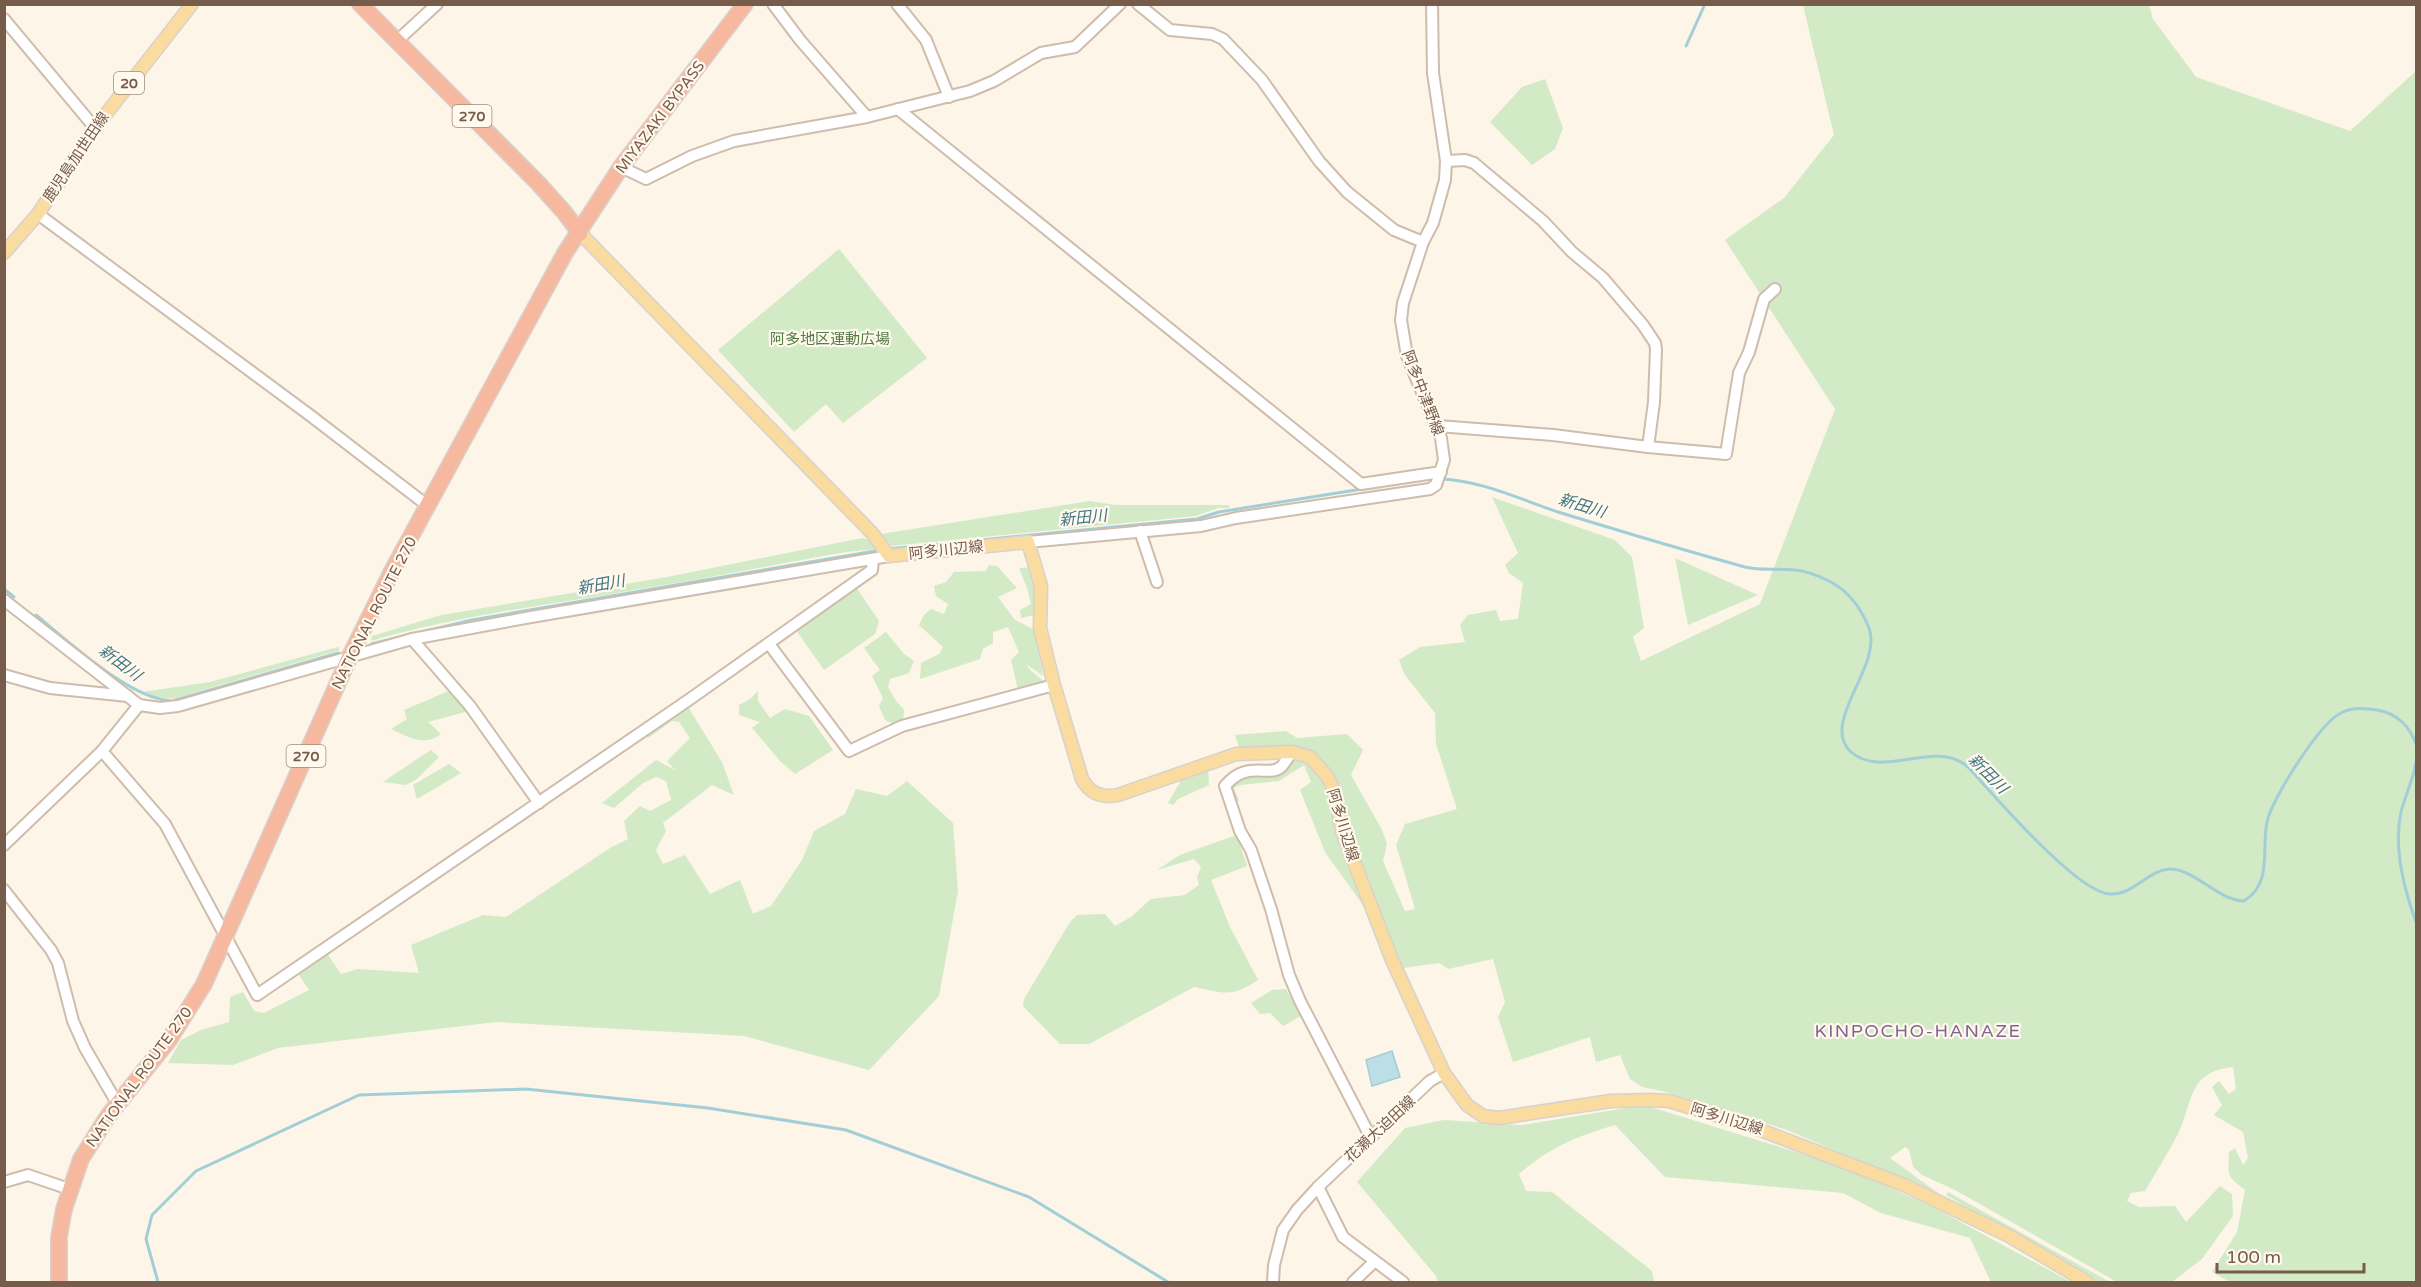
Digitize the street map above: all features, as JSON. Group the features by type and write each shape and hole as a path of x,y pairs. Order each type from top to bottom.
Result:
{"highway":[{"name":"270","path":"360,4 544,190 580,233"},
{"name":"MIYAZAKI BYPASS","path":"580,233 621,167 745,4"},
{"name":"NATIONAL ROUTE 270","path":"59,1282 59,1237 69,1189 91,1140 117,1103 169,1040 194,1003 349,658 537,307 554,271 580,233"}],"main road":[{"name":"鹿児島加世田線","path":"4,253 38,214 95,128 192,4"},
{"path":"580,233 887,552"},
{"name":"阿多川辺線","path":"887,552 1028,542 1041,586 1040,628 1054,685 1082,779 1089,790 1097,795 1119,795 1236,754 1292,752 1310,757 1328,777 1334,791 1342,831 1392,960 1444,1073 1467,1106 1483,1116 1499,1118 1611,1101 1669,1101 1745,1124 1914,1190 2009,1236 2087,1282"}],"street":[{"path":"398,40 437,4"},
{"path":"773,4 800,40 867,117"},
{"path":"897,4 927,40 950,97"},
{"path":"621,167 646,179 692,156 734,141 867,117 950,97 993,81 1041,53 1075,47 1119,4"},
{"path":"1138,4 1170,30 1212,34 1223,39 1262,80 1319,161 1347,192 1394,230 1423,242"},
{"name":"阿多中津野線","path":"1432,4 1433,73 1446,161 1445,180 1439,205 1423,242 1403,303 1401,333 1407,356 1438,426 1443,460 1439,477"},
{"path":"4,19 95,128"},
{"path":"898,109 1361,484 1439,477"},
{"path":"1446,161 1465,160 1474,163 1543,221 1572,252 1603,278 1643,326 1656,349 1654,402 1648,447"},
{"path":"38,214 311,416 428,507"},
{"path":"1438,426 1553,435 1726,454 1739,373 1749,352 1764,299 1775,289"},
{"path":"1028,542 1201,526 1236,518 1430,489 1439,477"},
{"path":"1140,531 1158,582"},
{"path":"4,600 139,705 160,708 177,706 412,639 873,559 887,552"},
{"path":"102,751 165,824 257,995 769,644 872,570 873,559"},
{"path":"412,639 470,706 539,803"},
{"path":"769,644 849,751 902,726 1054,685"},
{"path":"4,675 50,688 128,696"},
{"path":"4,845 102,751 139,705"},
{"path":"1292,752 1280,768 1273,771 1254,769 1242,772 1231,778 1225,786 1240,831 1251,850 1271,909 1289,975 1300,1001 1371,1137"},
{"path":"4,890 51,950 58,963 74,1021 85,1048 117,1103"},
{"name":"花瀬大迫田線","path":"1272,1282 1283,1230 1318,1187 1430,1081 1444,1073"},
{"path":"4,1182 28,1175 69,1189"},
{"path":"1318,1187 1343,1237 1403,1282"},
{"path":"1353,1282 1374,1262"}],"green space":[{"path":"1803,5 2149,5 2153,19 2196,77 2350,131 2416,71 2416,1282 2230,1282 2212,1272 2237,1232 2245,1190 2231,1178 2228,1166 2229,1152 2235,1148 2243,1165 2248,1158 2243,1132 2214,1115 2222,1105 2212,1087 2219,1081 2229,1094 2236,1089 2233,1067 2207,1075 2200,1082 2194,1090 2178,1134 2145,1191 2131,1193 2127,1201 2139,1207 2175,1206 2186,1222 2220,1186 2232,1194 2233,1216 2202,1259 2172,1282 2117,1282 1955,1190 1922,1175 1913,1167 1909,1150 1905,1147 1890,1158 1969,1213 1890,1174 1787,1130 1666,1092 1642,1087 1630,1079 1620,1055 1596,1062 1590,1037 1513,1062 1498,1017 1505,1002 1493,959 1448,969 1439,963 1403,968 1325,852 1300,790 1311,782 1304,765 1279,781 1240,785 1234,788 1239,801 1234,802 1229,786 1247,776 1281,773 1291,747 1239,748 1235,735 1286,731 1297,738 1347,734 1363,750 1351,775 1382,830 1387,844 1383,861 1405,911 1415,909 1396,845 1405,824 1457,809 1436,744 1435,713 1405,675 1399,660 1420,647 1465,642 1460,625 1468,615 1496,610 1500,621 1518,619 1523,583 1509,573 1505,565 1518,553 1492,497 1615,540 1632,557 1644,628 1633,637 1641,661 1760,604 1835,409 1725,240 1784,198 1834,135"},
{"path":"1545,79 1563,128 1555,149 1532,165 1490,122 1522,87"},
{"name":"阿多地区運動広場","path":"839,249 927,358 843,423 826,404 794,432 718,350"},
{"path":"1090,501 1115,505 1229,505 1229,508 1218,508 1196,516 891,546 881,534"},
{"path":"862,538 871,540 877,549 846,552 471,617 371,641 372,636 441,615 667,577"},
{"path":"1675,558 1758,595 1688,625"},
{"path":"989,565 997,566 1017,588 998,597 1015,620 1035,630 1043,676 1026,664 1046,683 1018,690 1011,660 1019,652 1008,627 993,632 993,643 983,649 980,659 920,679 921,663 939,654 943,647 919,625 924,615 931,609 944,614 948,604 936,596 934,586 946,582 954,572 986,571"},
{"path":"1032,567 1037,588 1035,615 1021,618 1020,610 1031,604 1019,568"},
{"path":"856,587 879,621 875,634 824,670 796,630"},
{"path":"886,632 904,654 914,661 909,673 890,679 888,687 904,710 903,721 896,725 885,720 879,706 883,698 872,676 880,670 864,648"},
{"path":"338,647 340,650 175,698 160,699 142,692 210,682"},
{"path":"451,690 469,711 428,722 441,734 435,738 422,740 410,738 391,729 407,719 404,710"},
{"path":"758,691 758,701 770,718 785,709 809,716 833,750 795,774 780,761 752,728 760,722 739,715 739,705"},
{"path":"688,707 722,762 734,795 712,785 663,823 666,831 656,850 663,864 685,855 710,894 740,880 753,914 771,906 802,860 814,831 845,814 856,789 887,796 907,781 953,823 958,891 939,996 869,1070 744,1036 496,1022 278,1048 233,1065 168,1063 181,1040 201,1030 229,1022 230,997 243,992 254,1011 264,1013 309,990 299,975 327,953 341,974 358,969 419,973 411,945 483,915 506,917 610,848 628,839 624,821 640,806 650,811 671,800 666,781 656,777 643,783 614,808 602,803 656,760 675,770 667,761 690,738 679,722 672,721 648,738 644,735"},
{"path":"431,750 439,757 417,779 406,785 383,782"},
{"path":"449,764 461,773 417,799 413,785"},
{"path":"1208,769 1209,785 1178,799 1173,805 1168,803 1182,779"},
{"path":"1237,835 1247,866 1211,880 1230,927 1258,980 1241,990 1227,993 1194,987 1089,1044 1060,1044 1023,1006 1024,999 1070,922 1077,915 1105,914 1115,926 1131,917 1151,899 1185,895 1199,885 1197,877 1201,867 1194,859 1157,870 1180,855"},
{"path":"1286,989 1301,1016 1283,1026 1270,1013 1260,1014 1251,1003 1272,990"},
{"path":"1644,1105 1841,1166 1933,1207 2071,1282 1991,1282 1970,1238 1881,1213 1843,1193 1665,1177 1615,1125 1564,1144 1519,1174 1526,1191 1552,1192 1652,1271 1654,1282 1438,1282 1436,1276 1357,1182 1405,1128 1444,1120 1522,1125"},
{"path":"1948,1192 2110,1282 2095,1282 2080,1274 1946,1195"}],"water":[{"path":"1392,1051 1400,1077 1372,1086 1366,1060"}],"waterway":[{"path":"1686,46 1705,4"},
{"name":"新田川","path":"1441,479 1472,483 1501,491 1558,512 1745,567 1804,571 1836,585 1848,595 1862,614 1869,628 1871,643 1868,659 1846,710 1842,726 1843,740 1851,752 1864,759 1878,762 1940,756 1955,759 1968,767 2015,819 2077,878 2095,889 2110,894 2126,891 2154,874 2169,869 2187,873 2224,895 2244,901 2259,885 2264,865 2267,822 2278,796 2298,762 2332,720 2341,713 2354,709 2384,712 2402,722 2416,744"},
{"name":"新田川","path":"888,549 1197,519 1219,512 1381,486"},
{"name":"新田川","path":"371,644 472,620 881,550"},
{"name":"新田川","path":"4,589 14,597"},
{"name":"新田川","path":"36,615 82,654 119,680 155,698 172,701 338,653"},
{"name":"新田川","path":"2416,763 2401,812 2398,840 2407,896 2416,922"},
{"path":"158,1282 146,1239 152,1215 196,1171 359,1095 526,1089 708,1108 846,1130 1029,1197 1168,1282"}],"district":[{"name":"KINPOCHO-HANAZE","path":"1918,1031"}]}
